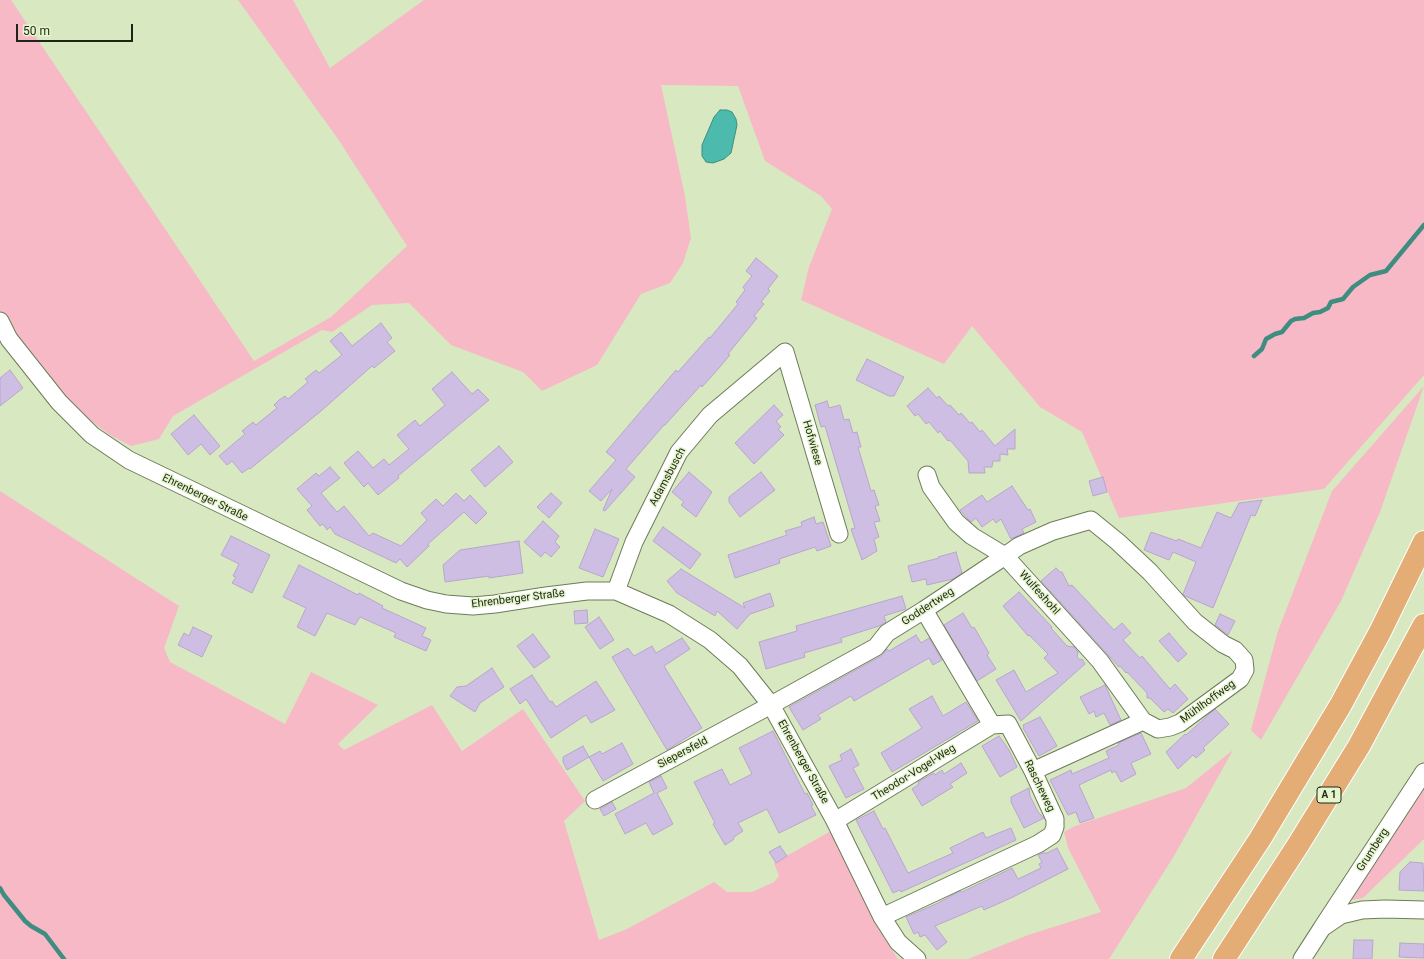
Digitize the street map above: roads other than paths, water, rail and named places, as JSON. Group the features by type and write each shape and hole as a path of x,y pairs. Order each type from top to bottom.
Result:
{"highway":[{"path":"1181,959 1260,839 1340,706 1380,632 1424,542"},
{"name":"A 1","path":"1224,959 1298,845 1359,746 1424,625"}],"street":[{"name":"Ehrenberger Straße","path":"0,321 9,339 59,402 92,435 129,460 401,591 427,600 446,604 473,606 587,591 616,591 669,614 710,640 740,666 771,705 835,821 882,917 898,942 917,959"},
{"name":"Adamsbusch","path":"616,591 634,542 679,452 710,415 785,352"},
{"name":"Hofwiese","path":"785,352 839,534"},
{"name":"Wulfeshohl","path":"927,476 956,522 972,536 1005,556 1100,661 1143,721"},
{"name":"Goddertweg","path":"771,705 876,647 887,633 1019,546 1053,531 1091,520"},
{"name":"Mühlhoffweg","path":"1091,520 1118,542 1150,572 1195,622 1223,644 1235,650 1244,660 1245,670 1240,679 1180,723 1170,727 1158,729 1143,721"},
{"path":"924,610 992,724"},
{"name":"Siepersfeld","path":"595,800 771,705"},
{"path":"1033,772 1143,721"},
{"name":"Rascheweg","path":"882,917 1038,844 1052,835 1055,827 1055,818 1008,724 992,724"},
{"name":"Theodor-Vogel-Weg","path":"835,821 992,724"},
{"name":"Grumberg","path":"1302,959 1424,772"},
{"name":"Grumberg","path":"1322,928 1341,915 1362,910 1424,910"}],"water":[{"path":"720,110 732,112 736,119 737,125 731,153 724,159 713,163 706,162 702,156 702,145 714,117"}],"waterway":[{"path":"1254,356 1262,349 1266,339 1282,332 1291,321 1304,318 1328,308 1331,302 1343,299 1353,287 1370,275 1386,271 1424,225"},
{"path":"0,888 25,921 45,934 64,959"}]}
